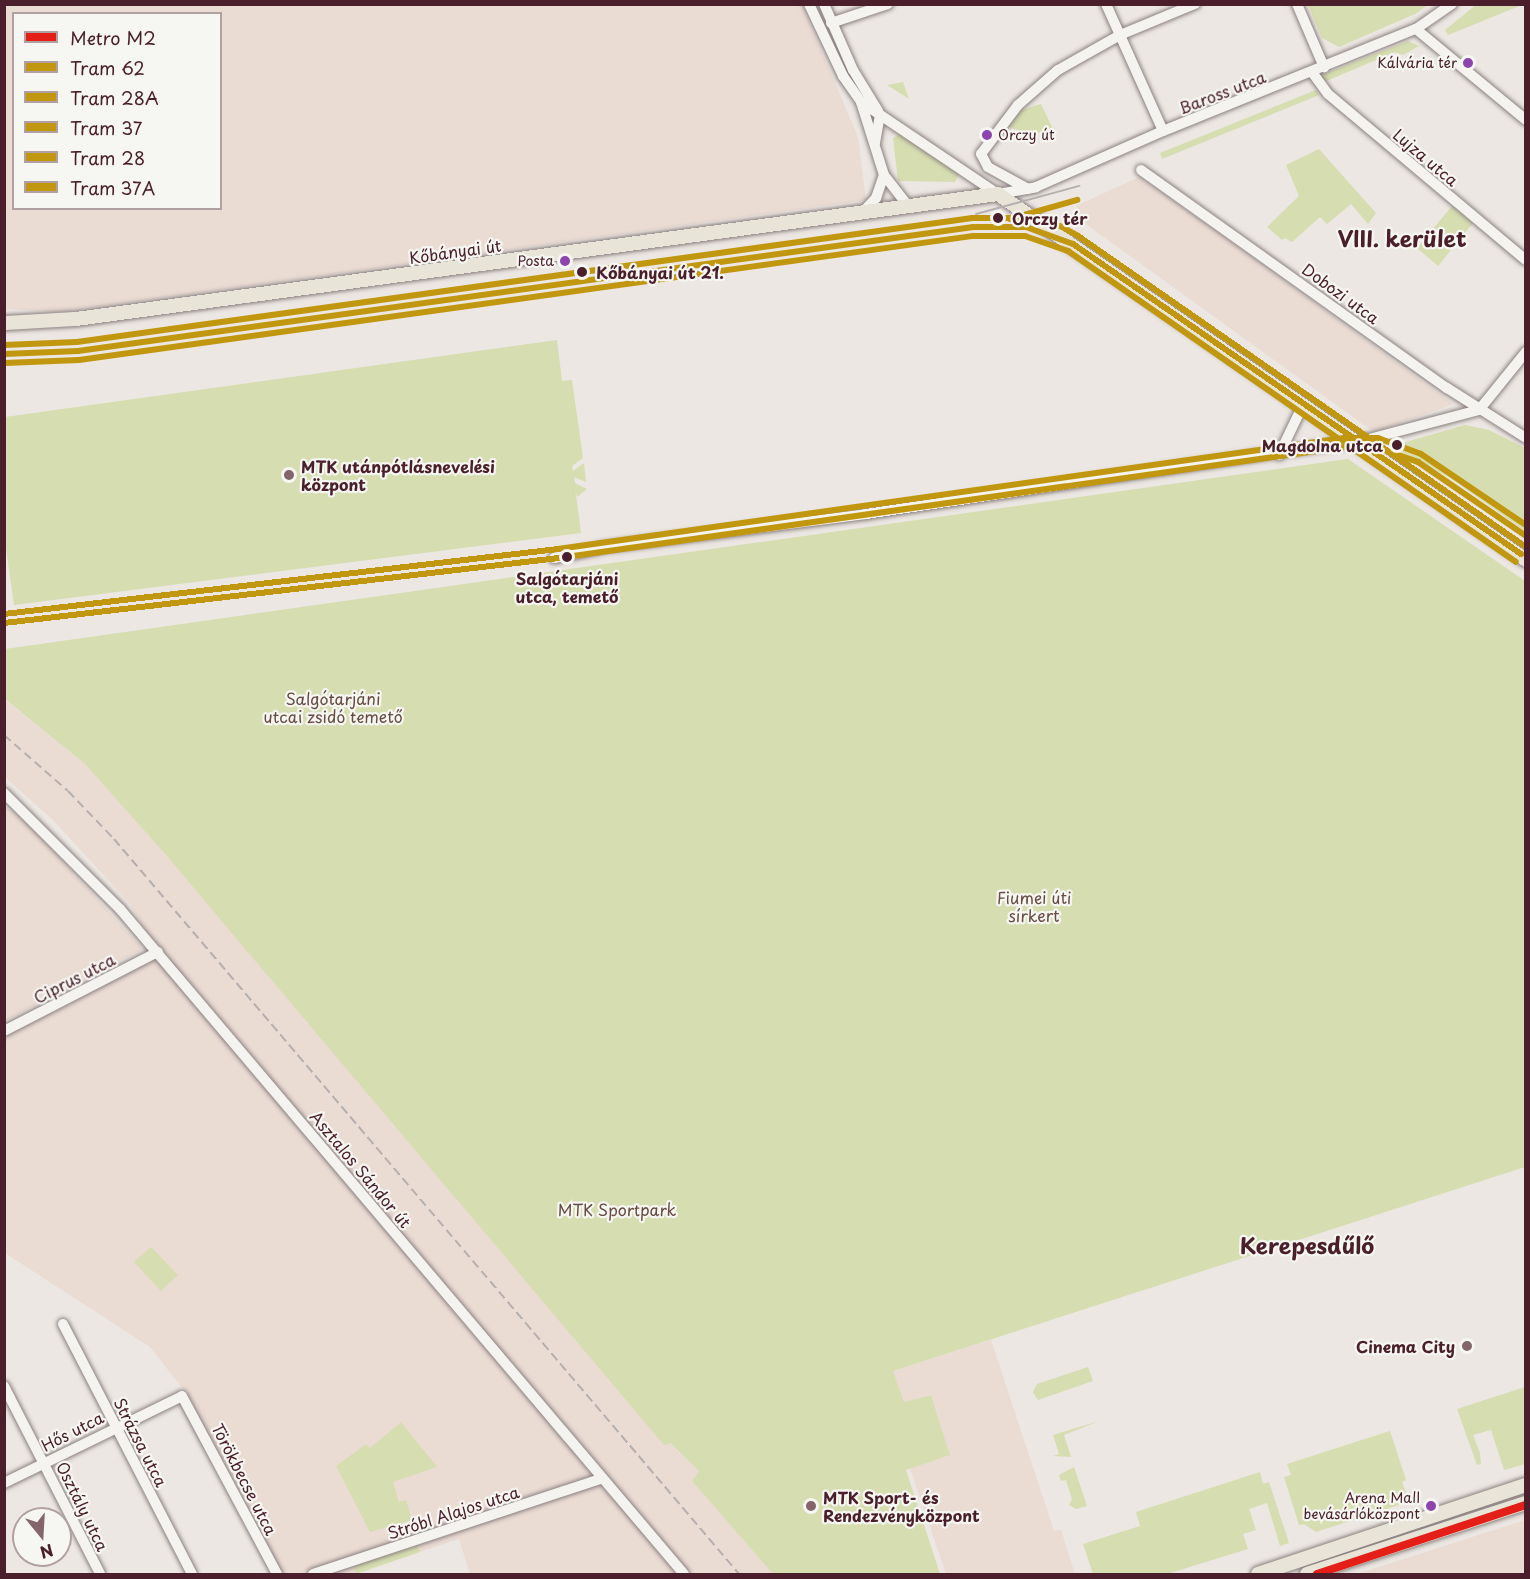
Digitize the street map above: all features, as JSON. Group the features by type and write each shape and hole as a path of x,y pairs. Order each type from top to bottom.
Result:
{"main road":[{"path":"909,207 998,194 1038,224 1526,560"},
{"path":"969,198 1038,224"},
{"name":"Kőbányai út","path":"4,323 76,319 909,207"},
{"path":"1258,1575 1526,1485"},
{"path":"1307,1575 1526,1503"}],"street":[{"path":"809,4 843,76 861,102 884,175 909,207"},
{"path":"824,4 831,23 880,114 875,144"},
{"path":"831,23 888,4"},
{"path":"1106,4 1163,131"},
{"path":"1028,189 988,167 981,154 984,147 1048,77 1120,35 1196,4"},
{"path":"1297,4 1324,67"},
{"name":"Baross utca","path":"998,194 1028,189 1163,131 1416,29 1452,4"},
{"path":"1416,29 1526,120"},
{"name":"Lujza utca","path":"1312,72 1328,94 1526,260"},
{"path":"861,102 998,194"},
{"path":"869,128 880,114"},
{"name":"Dobozi utca","path":"1141,170 1479,410 1526,438"},
{"path":"862,213 876,198 884,175"},
{"path":"554,558 606,548 1279,455 1353,442 1479,410 1526,352"},
{"path":"1279,455 1302,407"},
{"name":"Asztalos Sándor út","path":"4,793 51,836 158,952 684,1575"},
{"name":"Ciprus utca","path":"4,1031 158,952"},
{"name":"Strázsa utca","path":"63,1324 192,1575"},
{"name":"Osztály utca","path":"4,1386 45,1462 100,1575"},
{"name":"Hős utca","path":"4,1483 176,1397 186,1398"},
{"name":"Törökbecse utca","path":"186,1398 277,1575"},
{"name":"Stróbl Alajos utca","path":"313,1575 603,1478"}],"shaded area":[{"path":"5,4 802,5 858,137 866,200 59,312 5,309"},
{"path":"1139,177 1453,404 1374,432 1083,222 1076,206"},
{"path":"4,699 85,764 166,855 669,1443 699,1471 692,1481 773,1574 470,1574 459,1539 353,1574 279,1574 188,1395 150,1347 5,1253 5,1031 158,952 131,905 54,821 5,777"},
{"path":"4,805 31,827 143,949 5,1021"},
{"path":"991,1340 1054,1531 1061,1530 1075,1574 946,1574 910,1468 950,1455 931,1395 904,1402 893,1371"},
{"path":"1525,1520 1525,1574 1357,1574"}],"green space":[{"path":"1477,4 1522,5 1448,35 1445,30"},
{"name":"Kálvária tér","path":"1308,5 1428,5 1415,14 1339,47 1322,38"},
{"path":"1408,41 1419,46 1403,55 1395,52 1324,82 1319,76"},
{"path":"903,82 909,99 887,85"},
{"path":"1316,90 1319,95 1162,159 1160,153"},
{"path":"1041,104 1053,129 1031,135 1007,126 1018,111"},
{"path":"901,133 960,172 955,182 898,181 893,138"},
{"path":"1319,149 1376,213 1368,224 1351,204 1327,224 1320,217 1292,242 1285,238 1282,240 1267,227 1299,196 1286,165"},
{"path":"1452,206 1473,223 1438,266 1417,248"},
{"name":"MTK utánpótlásnevelési központ","path":"557,340 562,381 572,380 583,458 572,466 573,471 584,463 586,482 574,477 575,483 587,489 577,497 575,487 581,533 14,605 4,534 5,417"},
{"path":"1465,425 1489,430 1525,448 1525,531 1450,478 1400,451 1399,444"},
{"name":"Fiumei úti sírkert","path":"1348,459 1525,581 1525,1167 893,1371 904,1402 931,1395 950,1455 906,1470 940,1574 773,1574 692,1481 699,1471 670,1443 664,1445 166,855 85,764 5,699 5,649"},
{"path":"151,1247 178,1275 161,1291 134,1262"},
{"path":"1088,1367 1093,1381 1038,1400 1033,1392 1037,1384"},
{"path":"1525,1387 1525,1464 1504,1470 1491,1430 1473,1435 1480,1453 1481,1464 1477,1465 1457,1409"},
{"path":"1099,1421 1064,1435 1071,1457 1053,1456 1059,1454 1053,1435"},
{"path":"401,1422 437,1467 393,1482 399,1502 406,1500 412,1520 370,1532 336,1466 366,1444 370,1448"},
{"path":"1390,1431 1406,1480 1402,1482 1407,1495 1403,1496 1405,1503 1316,1532 1304,1524 1299,1525 1284,1477 1291,1475 1287,1464"},
{"path":"1074,1467 1087,1506 1076,1509 1069,1505 1072,1499 1066,1480 1061,1481 1059,1475"},
{"path":"1260,1472 1263,1484 1269,1482 1289,1543 1280,1546 1267,1503 1249,1509 1256,1530 1243,1534 1248,1549 1167,1574 1093,1574 1083,1544 1140,1526 1136,1512"},
{"path":"417,1545 420,1552 356,1574 353,1566"}],"tram line":[{"path":"976,214 1079,186"},
{"name":"28A","path":"1010,219 1077,200"},
{"name":"62","path":"4,345 77,342 972,218 1027,218 1062,227 1078,236 1526,547"},
{"name":"28A","path":"4,354 78,351 973,227 1026,227 1073,244 1521,554"},
{"name":"28","path":"5,363 79,360 973,236 1025,236 1068,251 1516,562"},
{"name":"37A","path":"4,614 558,549 1344,438 1378,438 1421,454 1526,525"},
{"name":"37","path":"4,623 559,558 1344,447 1376,447 1418,462 1526,536"}],"railway":[{"path":"4,735 68,791 114,839 739,1574"}],"metro line":[{"name":"M2","path":"1317,1574 1526,1505"}],"place":[{"name":"Kálvária tér","path":"1468,63"},
{"name":"Orczy út","path":"987,135"},
{"name":"Orczy tér","path":"998,218"},
{"name":"Posta","path":"565,261"},
{"name":"Kőbányai út 21.","path":"582,272"},
{"name":"Magdolna utca","path":"1397,445"},
{"name":"MTK utánpótlásnevelési központ","path":"289,475"},
{"name":"Salgótarjáni utca, temető","path":"567,557"},
{"name":"Cinema City","path":"1467,1346"},
{"name":"MTK Sport- és Rendezvényközpont","path":"811,1506"},
{"name":"Arena Mall bevásárlóközpont","path":"1431,1506"}],"district":[{"name":"VIII. kerület","path":"1402,238"},
{"name":"Kerepesdűlő","path":"1307,1245"}],"park label":[{"name":"Salgótarjáni utcai zsidó temető","path":"333,707"},
{"name":"MTK Sportpark","path":"617,1209"}]}
